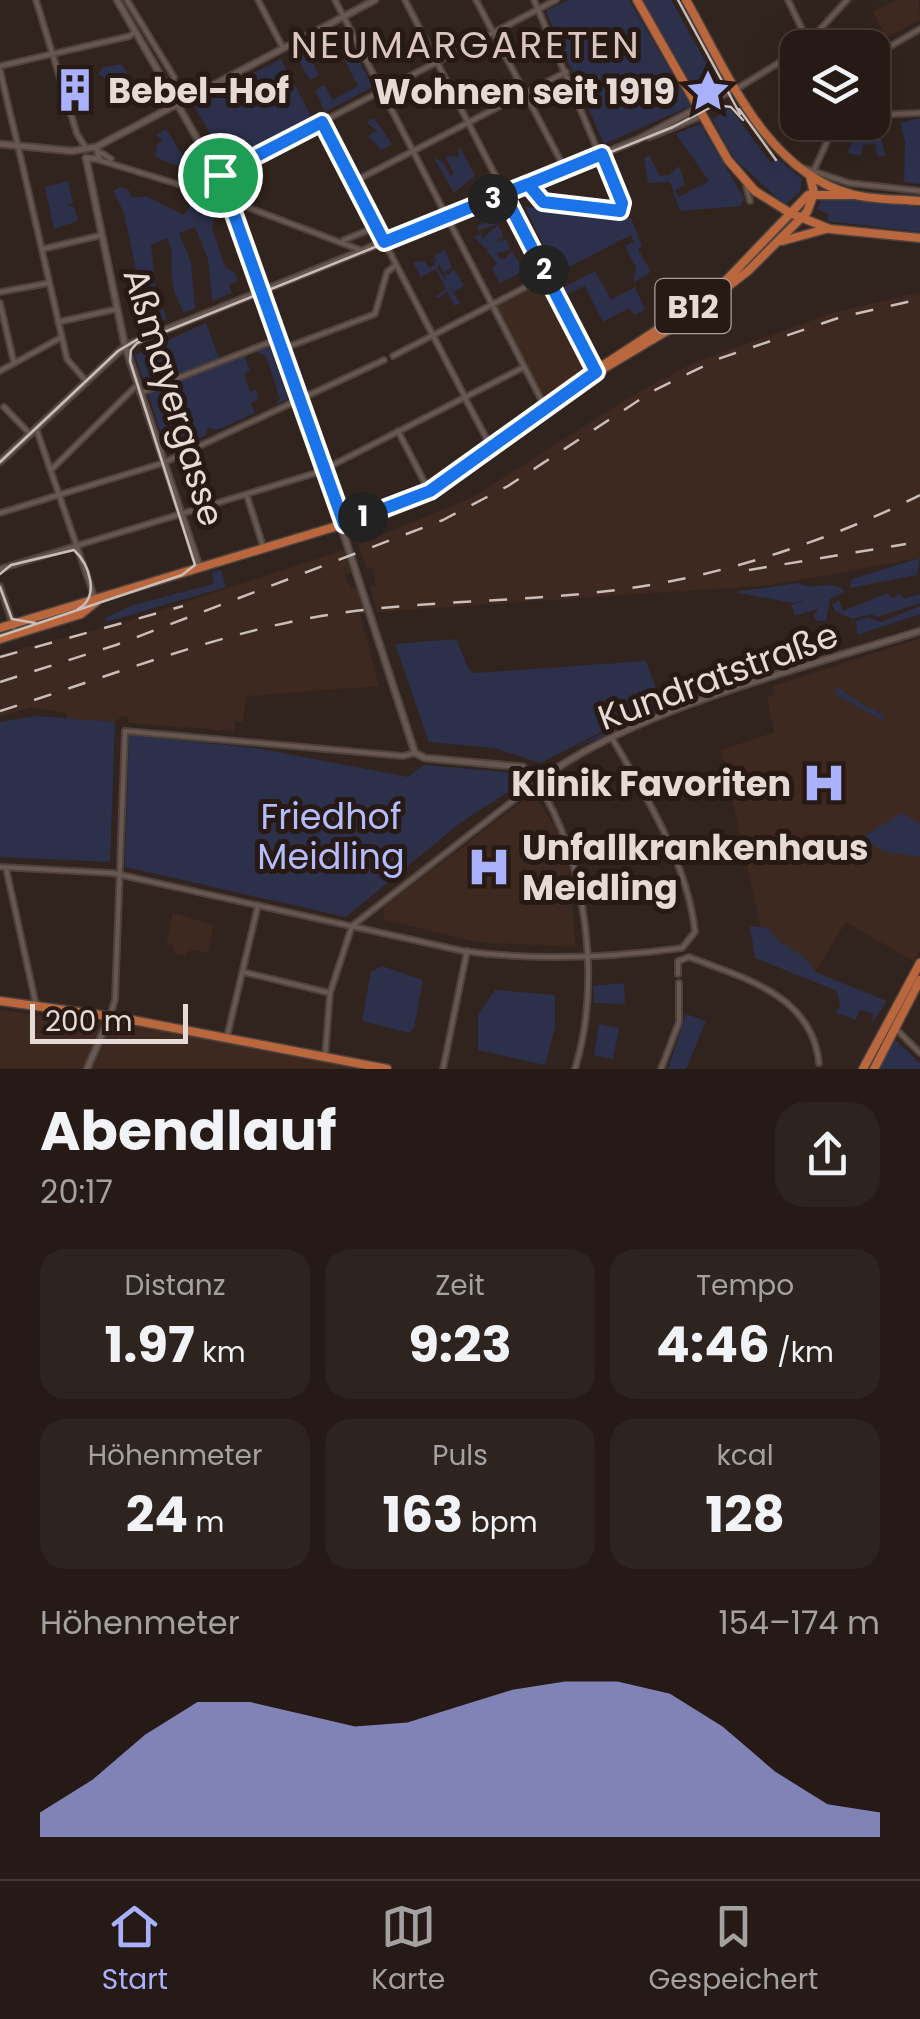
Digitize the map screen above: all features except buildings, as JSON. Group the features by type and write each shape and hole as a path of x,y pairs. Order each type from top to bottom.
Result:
{"main road":[{"path":"637,0 745,181 771,203 830,229"},
{"path":"686,0 769,139 800,169 851,194"},
{"path":"801,219 814,193 812,173"},
{"path":"790,213 814,193 920,201"},
{"path":"771,203 778,228"},
{"name":"B12","path":"0,628 344,524 430,491 715,292 790,213"},
{"name":"B12","path":"596,372 608,369 720,296 801,219"},
{"path":"773,246 798,233 830,229 920,238"},
{"name":"B12","path":"0,639 80,614 96,602"},
{"path":"863,1069 920,963"},
{"path":"874,1069 920,980"},
{"path":"0,1001 110,1016 387,1069"}],"street":[{"name":"Aßmayergasse","path":"36,0 85,153 125,346 200,569"},
{"path":"117,0 233,203 286,347 415,753"},
{"path":"127,0 174,77 170,92"},
{"path":"258,0 283,48"},
{"path":"336,0 546,407"},
{"path":"177,104 374,0"},
{"path":"405,0 596,372"},
{"path":"476,0 565,170"},
{"path":"528,184 543,202 620,211 622,203 534,0"},
{"path":"220,175 556,0"},
{"path":"788,0 802,30"},
{"path":"823,30 848,0"},
{"path":"890,46 920,29"},
{"path":"86,381 69,363 62,338 0,68 130,36 135,31"},
{"path":"0,462 125,346 636,140 701,111 780,61"},
{"path":"353,182 566,72"},
{"name":"Aßmayergasse","path":"90,181 98,154 108,139 177,104"},
{"path":"890,115 920,113"},
{"path":"322,122 491,447"},
{"path":"828,140 812,173 849,183 920,190"},
{"path":"0,144 98,154 363,251"},
{"path":"85,153 98,154"},
{"path":"745,181 750,201"},
{"path":"342,241 376,227"},
{"path":"42,250 102,235"},
{"path":"286,347 376,314 384,286 396,265"},
{"path":"392,356 547,276"},
{"path":"0,292 49,283"},
{"path":"0,303 14,364"},
{"path":"58,322 117,310"},
{"path":"0,371 62,338"},
{"path":"140,393 272,340"},
{"path":"0,513 163,463 341,384 384,360"},
{"path":"0,569 325,469 524,367"},
{"path":"51,470 138,385"},
{"path":"4,407 30,434"},
{"path":"36,428 96,602"},
{"path":"398,431 430,491"},
{"path":"246,495 264,549"},
{"path":"0,586 16,634"},
{"name":"Kundratstraße","path":"352,926 537,782 612,740 752,683 919,631"},
{"path":"87,1069 115,1000 122,736 127,730 403,756 415,753 425,758 523,767 537,782 570,846 581,905 584,1022 574,1069"},
{"path":"36,1005 3,867 118,874 468,951 584,958 689,945 695,927 675,862 648,801 612,740"},
{"path":"227,1038 258,905"},
{"path":"325,1057 330,993 352,926"},
{"path":"443,1069 468,951"},
{"path":"678,974 678,961 691,958 783,998 810,1027 819,1063"},
{"path":"243,972 330,993"},
{"path":"661,1069 679,1022 680,982"},
{"path":"895,1022 899,1036 920,1054"}],"shaded area":[{"path":"897,0 919,0 920,20 890,36 890,30 882,30 873,12"},
{"path":"547,276 592,349 600,380 547,414 493,304"},
{"path":"920,292 920,558 772,585 377,612 370,587 376,586 372,567 366,568 358,545 473,497 633,395 693,363 832,313"},
{"path":"344,550 351,573 345,575 350,588 358,588 366,613 360,614 379,686 246,696 243,722 235,722 234,731 128,723 128,717 122,716 115,722 67,719 66,713 32,707 0,717 0,654 118,624"},
{"name":"Klinik Favoriten","path":"920,638 920,950 913,961 846,922 815,972 763,938 721,750 774,732 767,697 774,695 773,686"},
{"path":"533,793 557,829 569,867 576,947 477,942 384,920 384,907"},
{"path":"173,913 214,925 208,953 190,949 184,956 175,954 173,945 166,943"},
{"path":"0,1010 95,1023 110,1016 381,1069 0,1069"}],"green space":[{"path":"568,0 629,0 691,106 604,144 546,11"},
{"path":"643,0 671,0 720,88 700,99"},
{"path":"342,27 373,87 325,112 315,90 324,85 333,100 358,86 334,40 308,53 319,75 310,80 294,52"},
{"path":"281,59 314,122 229,166 193,104"},
{"path":"121,64 137,87 119,98 125,83 117,85 98,74 104,67"},
{"path":"730,108 771,163 777,158 802,179 800,192 785,205 734,158 712,119"},
{"path":"374,118 392,144 381,150 368,136 377,131 366,122"},
{"path":"920,118 920,184 904,182 905,141 900,123"},
{"path":"700,124 744,198 741,206 680,211 670,182 648,183 644,159 649,155 660,176 669,175 679,166 685,184 675,191 678,197 709,181 676,134"},
{"path":"166,129 188,164 183,179 178,177 180,167 155,157 157,144 163,141 156,135"},
{"path":"853,140 881,140 886,156 877,156 875,144 863,145 861,156 847,153"},
{"path":"459,145 475,176 454,193 434,158 442,161 451,176 454,173 445,156 458,157"},
{"path":"68,181 73,203 67,205 74,207 78,221 54,229 45,187"},
{"path":"120,187 129,190 131,197 148,197 184,215 190,206 216,213 212,228 225,267 234,272 238,281 229,285 232,293 212,301 208,259 195,227 179,233 191,262 195,308 184,313 176,297 167,238 151,245 156,291 167,319 148,327 124,213 113,191"},
{"path":"823,197 920,207 920,232 827,221 828,214 817,209"},
{"path":"525,207 631,218 642,246 638,249 651,272 633,283 636,268 625,246 634,242 631,235 557,273"},
{"path":"495,219 497,224 480,230 482,239 498,225 504,236 494,242 505,238 495,244 506,239 511,250 497,253 498,257 505,259 512,251 524,271 500,283 492,269 496,263 500,267 486,250 490,247 485,248 474,237 480,234 477,226"},
{"path":"445,250 452,268 444,272 439,265 437,268 446,281 444,273 449,275 454,269 464,286 454,292 449,286 460,303 455,306 446,290 435,297 446,289 436,269 421,277 413,262 425,261 429,268 435,265 433,260 437,262 434,256"},
{"path":"595,271 611,300 635,287 645,310 634,315 629,308 603,322 585,286 567,294 564,287"},
{"path":"206,323 219,358 252,352 245,358 250,371 244,374 250,392 257,390 258,400 251,403 255,413 217,430 208,428 205,436 173,451 169,439 163,440 135,355"},
{"path":"269,345 288,399 274,405 280,399 266,356 255,351"},
{"path":"920,558 917,575 850,588 852,579"},
{"path":"221,570 226,587 106,622 105,618 130,606 214,584 212,573"},
{"path":"798,583 810,587 835,586 845,592 830,599 826,621 817,621 813,616 818,609 795,616 791,605 810,598 792,603 734,592"},
{"path":"888,593 891,598 901,594 904,599 920,594 920,603 878,617 871,614 853,619 835,611 832,604 839,600 843,611"},
{"path":"920,606 920,614 857,635 856,621 868,617 881,622"},
{"path":"456,639 469,670 475,673 646,661 661,702 540,763 494,748 429,742 395,644"},
{"path":"729,680 728,684 570,750 644,712"},
{"path":"836,687 872,710 875,707 879,715 885,712 883,721 835,694"},
{"path":"36,716 115,722 110,862 0,857 0,722"},
{"name":"Friedhof Meidling","path":"129,735 262,749 408,777 424,765 515,773 522,783 460,823 346,917 125,867"},
{"path":"902,813 920,824 920,857 885,852 866,841 866,835"},
{"path":"750,926 769,928 805,958 815,972 887,1001 872,1023 873,1013 860,1010 855,1020 835,1012 840,1007 837,991 755,958"},
{"path":"382,966 423,980 414,1028 409,1033 362,1021 371,972"},
{"path":"624,983 625,1004 594,1003 593,986"},
{"path":"495,990 555,995 555,1027 545,1065 478,1050 478,1015"},
{"path":"686,1014 706,1021 686,1069 668,1069"},
{"path":"599,1024 619,1028 613,1059 594,1055"},
{"path":"895,1040 920,1063 920,1069 879,1069 891,1041"}],"tram line":[{"path":"678,0 740,114"},
{"path":"0,636 182,575 195,565 130,361 131,350 137,343 673,127 715,105 731,107 743,120"},
{"path":"739,109 776,160"},
{"path":"0,462 118,351 138,339"},
{"path":"0,574 11,565 74,550 84,564 91,589 85,604 78,609"},
{"path":"0,587 12,619 35,623"}],"railway":[{"path":"0,682 116,645 443,520 508,486 653,391 718,359 841,317 920,299"},
{"path":"0,711 199,646 321,616 592,593 704,574 816,540 920,495"},
{"path":"749,570 906,544"},
{"path":"0,657 183,606"}],"place":[{"name":"Bebel-Hof","path":"75,90"},
{"name":"Wohnen seit 1919","path":"708,91"},
{"name":"Klinik Favoriten","path":"824,783"},
{"name":"Unfallkrankenhaus Meidling","path":"489,867"}],"district":[{"name":"NEUMARGARETEN","path":"466,44"}],"route":[{"path":"220,175 287,353 344,524 430,491 596,372 504,194 528,184 602,154 622,203 620,211 543,202 535,198 528,184 384,242 322,122 220,175"}]}
